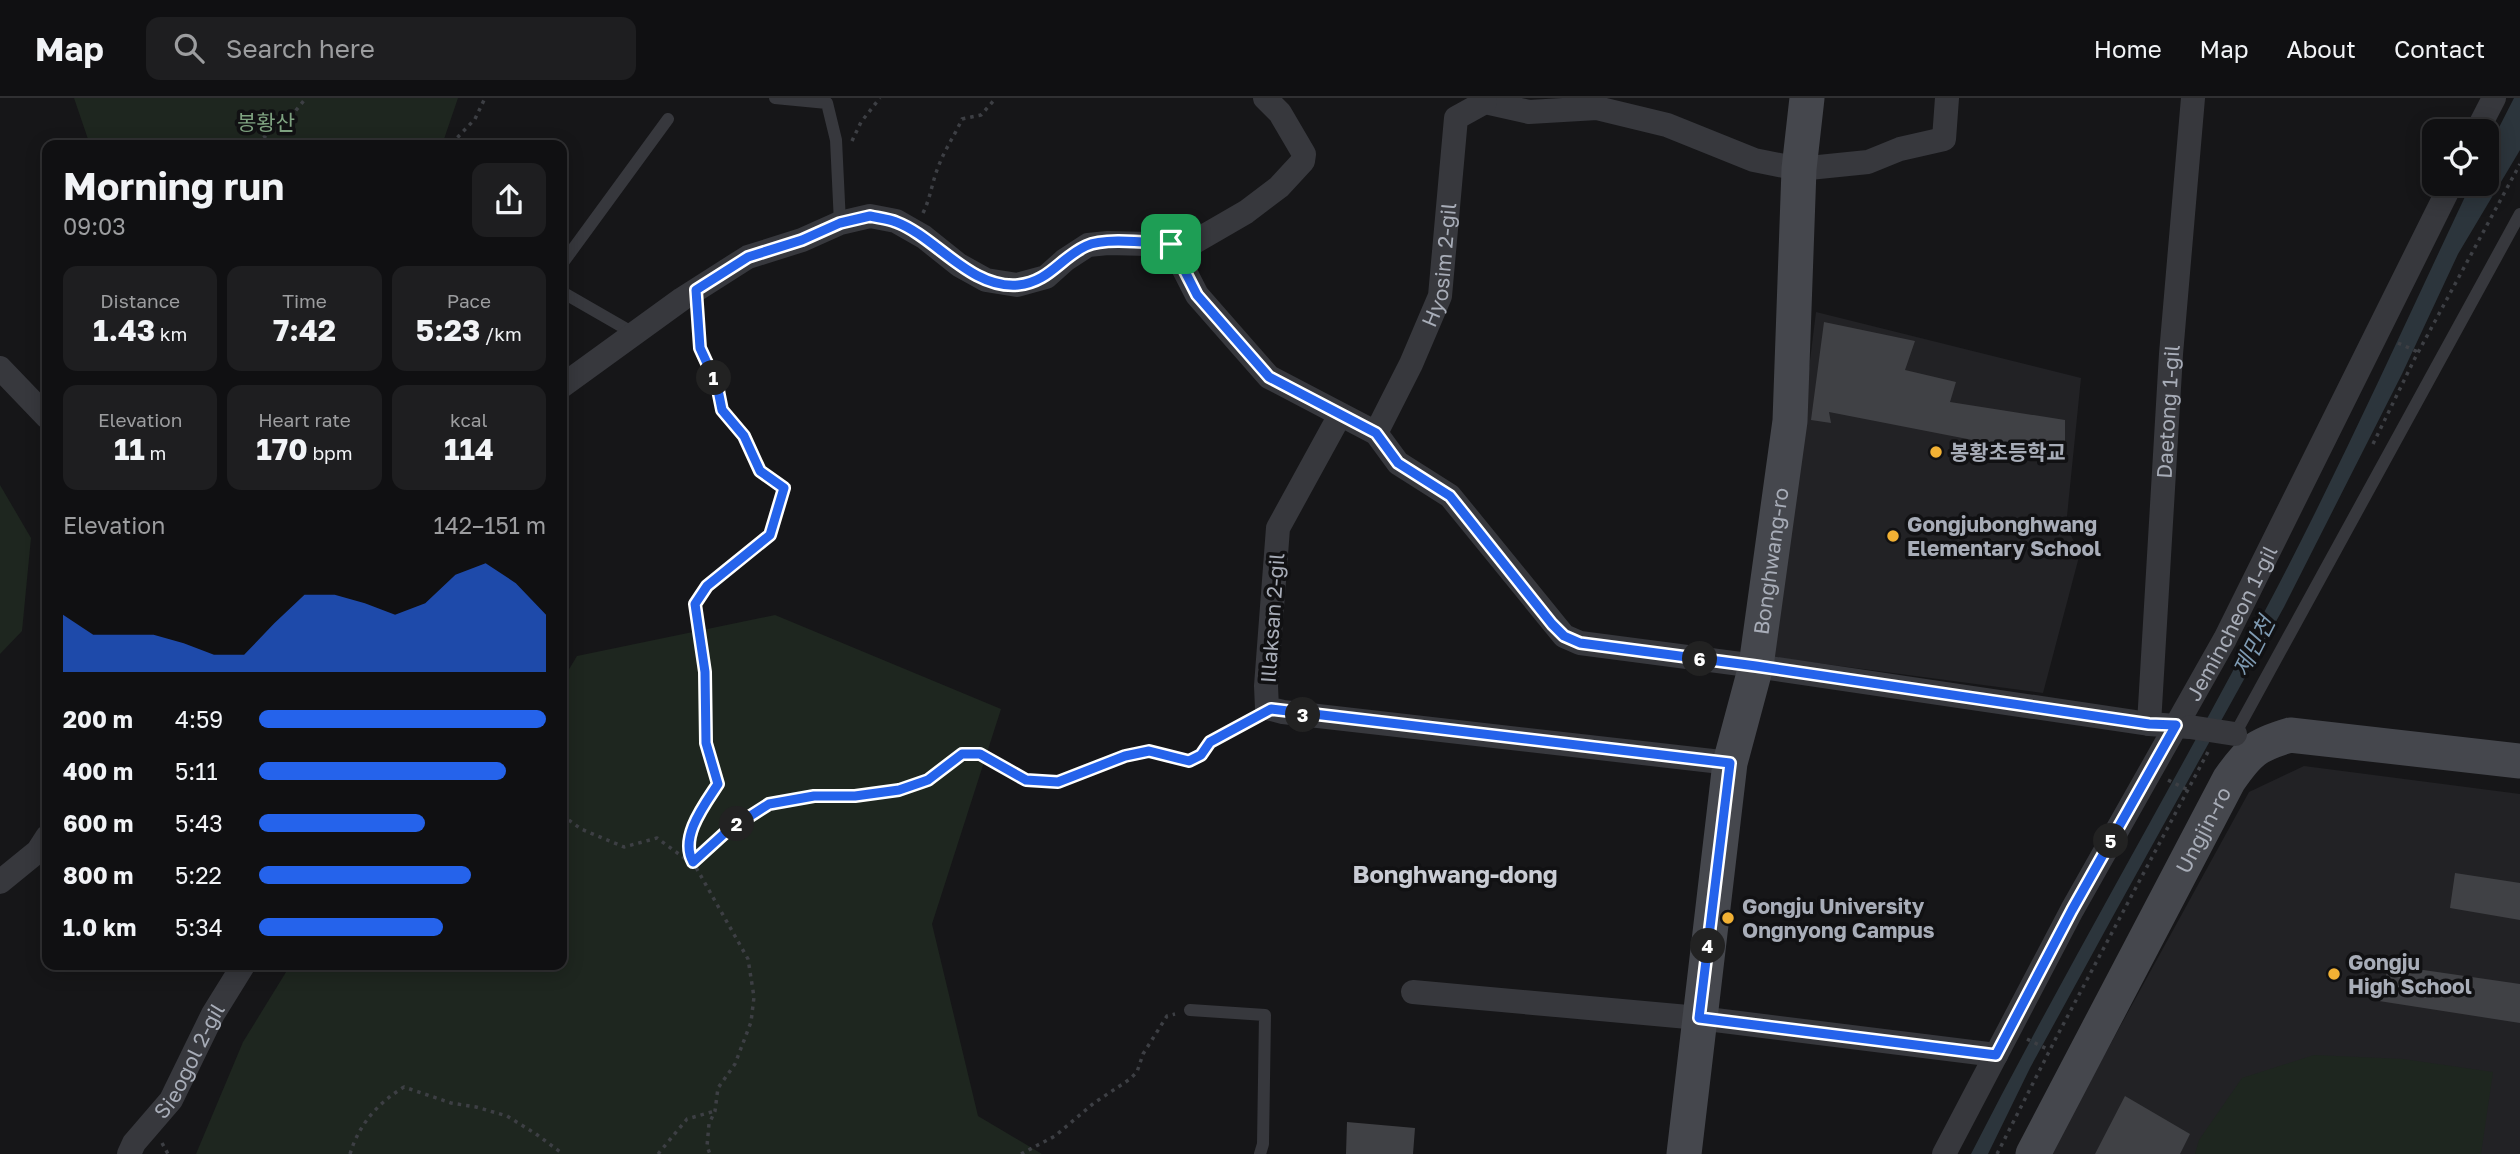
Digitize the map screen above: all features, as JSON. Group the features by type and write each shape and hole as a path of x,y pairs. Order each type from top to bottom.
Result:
{"main road":[{"name":"Bonghwang-ro","path":"1684,1154 1730,763 1756,666 1790,421 1799,169 1807,98"},
{"path":"2251,738 2290,735 2520,761"},
{"name":"Ungjin-ro","path":"2034,1154 2229,779 2246,756 2251,738"}],"street":[{"path":"567,382 696,290 748,257 802,240 840,223 870,216 896,222 986,280 1017,285 1046,277 1088,245 1189,245 1246,212 1279,187 1303,160 1304,154 1280,113 1265,98"},
{"path":"1483,100 1529,112 1597,108 1667,125 1754,160 1799,169 1868,162 1900,149 1944,139 1947,98"},
{"name":"Daetong 1-gil","path":"2149,724 2171,354 2193,98"},
{"path":"2483,119 2494,98"},
{"name":"Hyosim 2-gil","path":"1376,433 1411,365 1440,296 1456,118 1483,100"},
{"name":"Jemincheon 1-gil","path":"1944,1154 2066,922 2183,726 2445,196"},
{"path":"1171,244 1197,295 1269,377 1376,433 1398,463 1434,484 1462,509 1564,636 1580,643 2149,724 2183,726 2251,738"},
{"path":"0,368 42,412"},
{"name":"Illaksan 2-gil","path":"1340,415 1278,528 1266,685 1268,708 1730,763"},
{"path":"0,882 42,845"},
{"name":"Sieogol 2-gil","path":"129,1154 134,1143 171,1100 213,1014 240,970"},
{"path":"1413,992 1699,1018 1996,1055"}],"lane":[{"path":"775,98 827,103 836,140 840,223"},
{"path":"567,257 668,119"},
{"path":"2251,738 2520,214"},
{"path":"567,295 635,334"},
{"path":"1026,780 1058,782 1125,756 1149,751 1189,761 1201,755 1210,742 1271,709"},
{"path":"1190,1010 1265,1015 1261,1154"}],"path":[{"path":"262,140 293,114 306,98"},
{"path":"455,140 475,119 485,98"},
{"path":"836,175 861,122 880,98"},
{"path":"914,232 930,199 939,164 962,119 981,115 996,98"},
{"path":"696,290 700,348 717,385 722,410 744,436 760,471 784,488 770,535 707,586 695,604 705,672 706,743 718,784 693,822 689,855 748,959 754,997 751,1022 735,1064 718,1088 715,1111 709,1124 707,1146 710,1154"},
{"path":"2389,339 2418,352"},
{"path":"693,862 727,831 769,804 814,796 855,796 899,790 928,780 962,754 980,754 1026,780"},
{"path":"2166,779 2188,790"},
{"path":"567,818 582,829 624,847 657,838 693,862"},
{"path":"1021,1154 1055,1136 1094,1103 1130,1079 1137,1072 1143,1054 1167,1016 1190,1010"},
{"path":"2025,1038 2049,1050"},
{"path":"349,1154 364,1122 384,1098 404,1087 451,1103 507,1116 562,1154"},
{"path":"658,1154 687,1119 715,1111"}],"shaded area":[{"name":"봉황초등학교","path":"1816,312 2081,378 2066,526 2080,553 2043,693 1773,657"},
{"name":"Gongju High School","path":"2304,766 2520,794 2520,1154 2050,1154 2249,792"}],"green space":[{"name":"봉황산","path":"74,98 458,98 444,140 88,140"},
{"path":"0,485 31,538 22,631 0,654"},
{"path":"775,615 1001,709 932,924 978,1116 1042,1154 196,1154 243,1042 287,970 567,970 567,673 577,656"},
{"path":"2314,1055 2403,1059 2493,1072 2481,1154 2195,1154 2199,1140 2242,1078"}],"water":[{"name":"제민천","path":"2514,98 2520,98 2520,150 2499,185 2499,127"},
{"name":"제민천","path":"2465,196 2493,196 2458,254 2402,374 2284,607 2030,1068 1988,1154 1971,1154 2279,584 2353,435"}],"building":[{"path":"1824,322 1915,341 1905,370 1956,382 1950,402 2065,420 2065,458 1829,412 1831,423 1811,420"},
{"path":"2455,873 2520,883 2520,920 2450,908"},
{"path":"2389,965 2520,984 2520,1023 2379,1001"},
{"path":"2125,1096 2190,1134 2180,1154 2095,1154"},
{"path":"1347,1122 1415,1128 1413,1154 1346,1154"}],"place":[{"name":"봉황초등학교","path":"1936,452"},
{"name":"Gongjubonghwang Elementary School","path":"1893,536"},
{"name":"Gongju University Ongnyong Campus","path":"1728,918"},
{"name":"Gongju High School","path":"2334,974"}],"district":[{"name":"Bonghwang-dong","path":"1455,873"}],"route":[{"path":"870,216 896,222 924,237 959,265 986,280 1017,285 1046,277 1088,245 1171,244 1197,295 1269,377 1376,433 1398,463 1450,496 1564,636 1580,643 2149,724 2176,725 2072,910 1996,1055 1699,1018 1730,763 1271,709 1210,742 1201,755 1189,761 1149,751 1125,756 1058,782 1026,780 980,754 962,754 928,780 899,790 855,796 814,796 769,804 727,831 693,862 689,855 693,822 718,784 706,743 705,672 695,604 707,586 770,535 784,488 760,471 744,436 722,410 717,385 700,348 696,290 748,257 802,240 840,223 870,216"}]}
